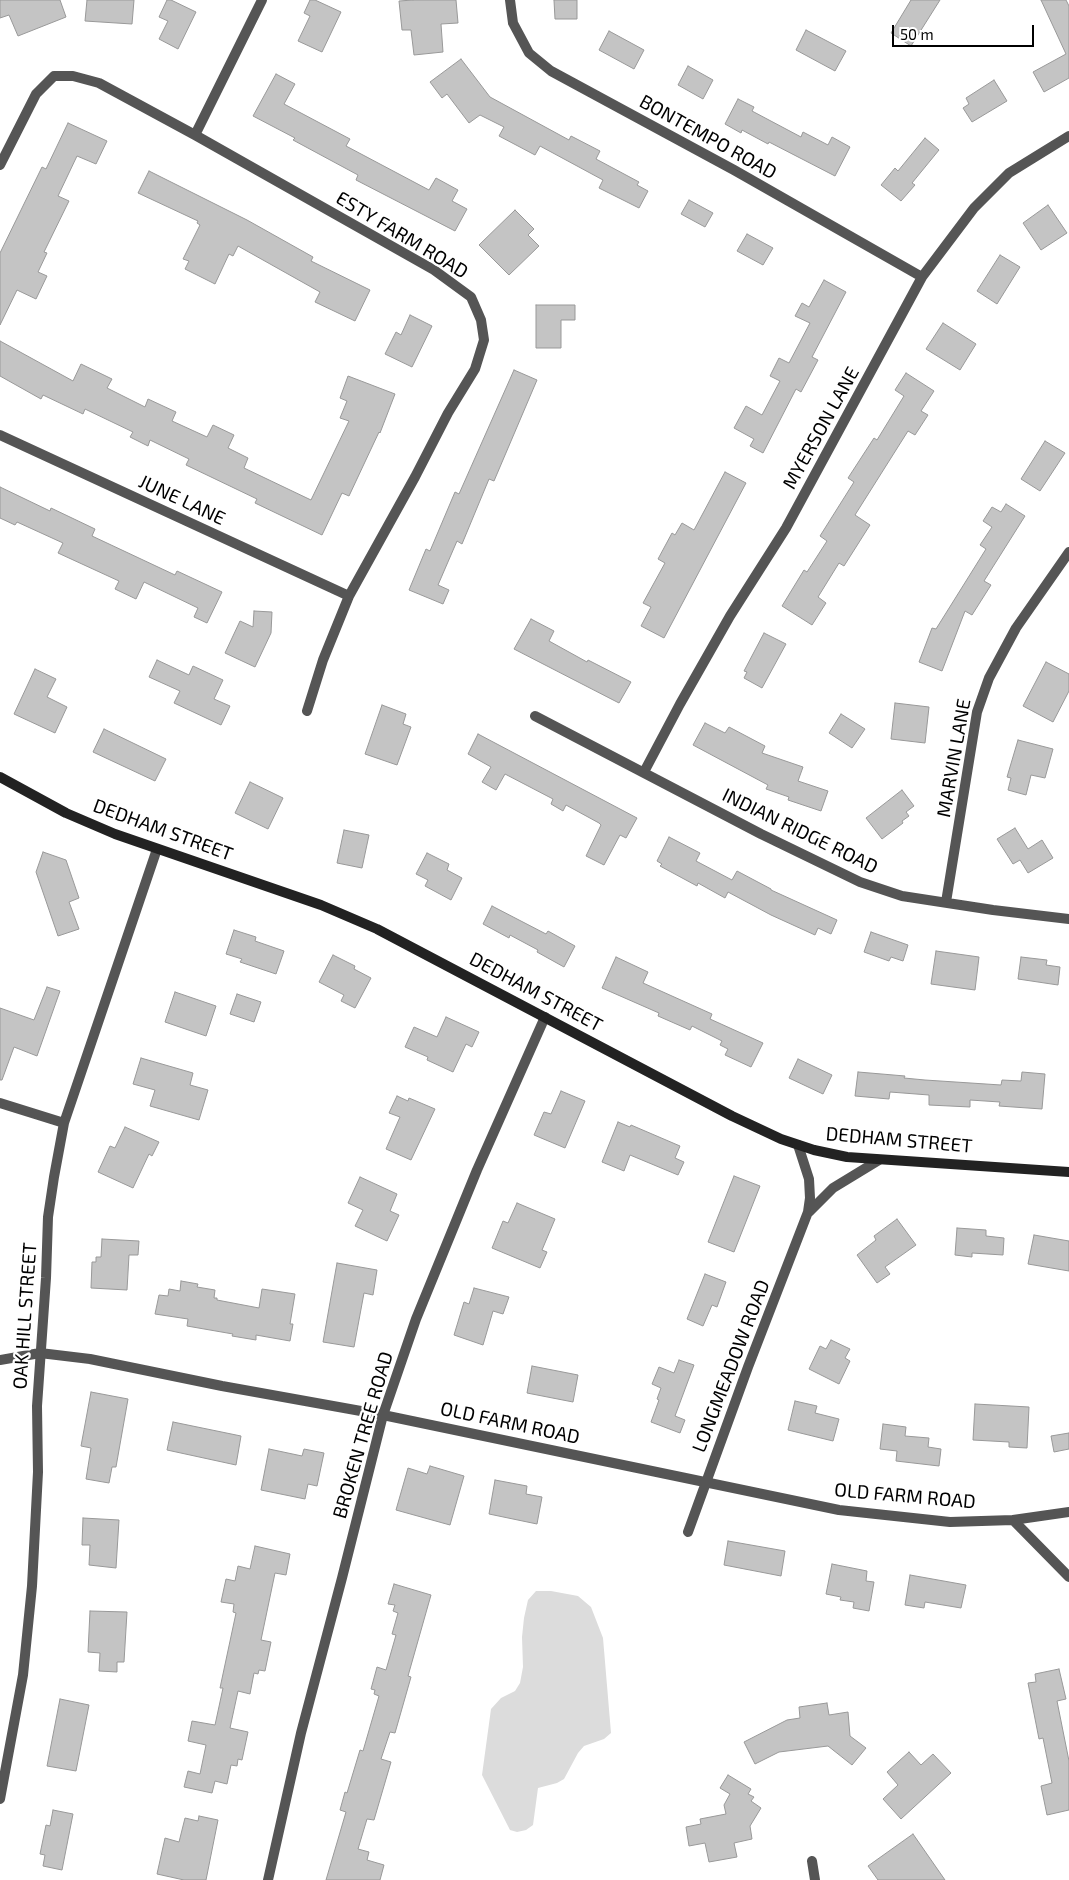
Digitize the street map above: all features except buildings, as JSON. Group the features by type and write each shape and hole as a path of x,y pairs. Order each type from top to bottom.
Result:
{"street":[{"path":"195,134 262,0"},
{"name":"BONTEMPO ROAD","path":"510,0 513,23 528,52 551,71 734,170 922,277"},
{"name":"ESTY FARM ROAD","path":"0,165 36,94 54,76 72,76 99,83 195,134 434,270 471,297 481,320 484,340 475,369 448,413 349,596 323,660 307,711"},
{"name":"MYERSON LANE","path":"644,772 730,616 786,528 922,277 974,208 1009,173 1069,136"},
{"name":"JUNE LANE","path":"0,435 349,596"},
{"name":"MARVIN LANE","path":"946,902 968,759 980,704 989,678 1016,628 1069,552"},
{"name":"INDIAN RIDGE ROAD","path":"535,716 760,834 860,882 902,896 1069,919"},
{"name":"DEDHAM STREET","path":"0,777 66,813 157,849 284,891 350,916 425,952 732,1116 798,1145 847,1157 1069,1172"},
{"name":"OAK HILL STREET","path":"0,1798 23,1675 32,1586 38,1472 37,1406 46,1278 48,1218 64,1123 157,849"},
{"name":"BROKEN TREE ROAD","path":"268,1880 301,1733 383,1415 419,1310 477,1170 545,1017"},
{"path":"0,1103 64,1123"},
{"name":"LONGMEADOW ROAD","path":"688,1532 751,1359 808,1212 810,1198 809,1179 798,1145"},
{"name":"LONGMEADOW ROAD","path":"808,1212 833,1188 879,1160"},
{"name":"OLD FARM ROAD","path":"0,1360 40,1353 90,1359 222,1386 383,1415 839,1510 950,1522 1013,1520 1069,1512"},
{"path":"1013,1520 1069,1577"},
{"path":"812,1861 816,1880"}],"shaded area":[{"path":"536,1591 551,1591 578,1596 591,1607 603,1638 611,1733 604,1739 584,1746 578,1753 564,1779 538,1788 533,1825 526,1830 517,1832 510,1830 482,1775 491,1709 501,1698 515,1691 520,1683 523,1667 522,1637 524,1618 528,1600"}]}
